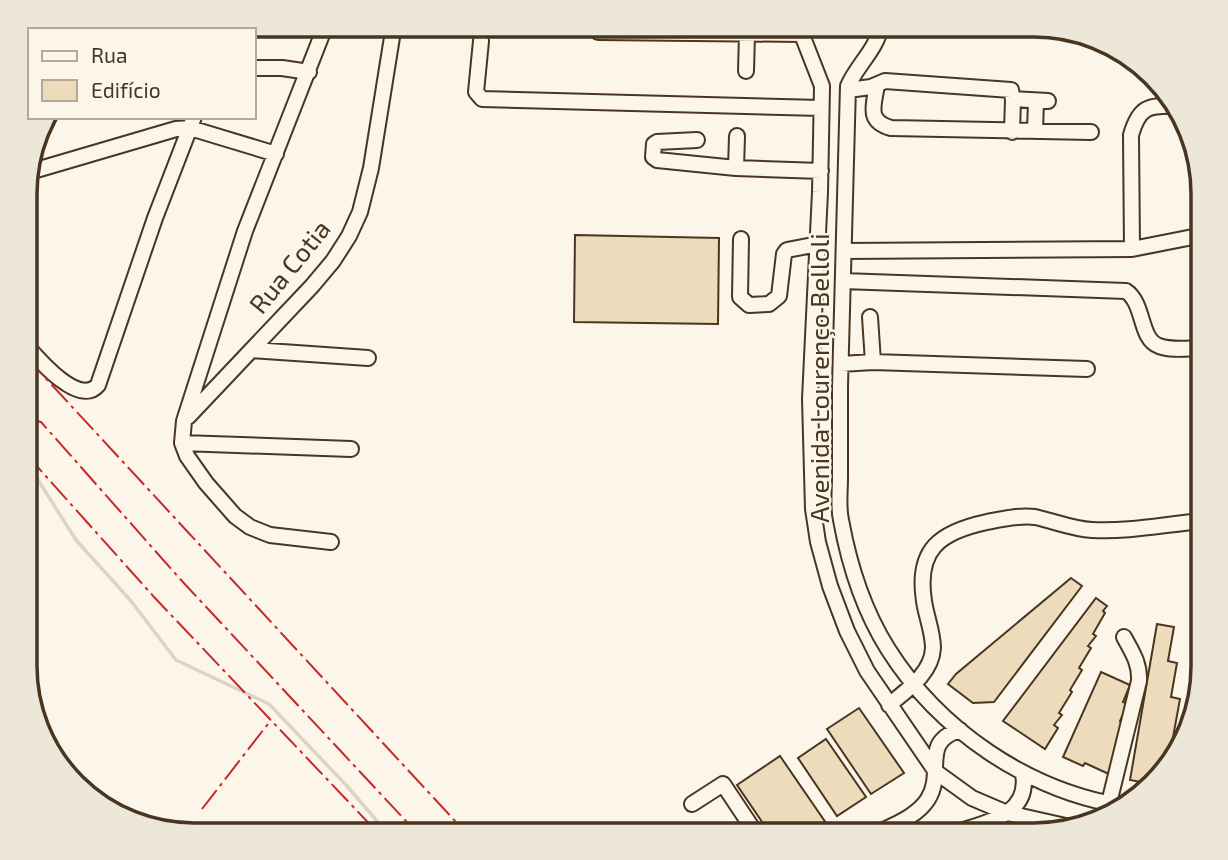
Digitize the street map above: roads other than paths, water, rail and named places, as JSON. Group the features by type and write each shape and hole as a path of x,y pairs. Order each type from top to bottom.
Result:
{"street":[{"path":"321,37 245,231 184,421 182,443 191,463 206,483 235,516 250,527 270,535 331,542"},
{"name":"Rua Cotia","path":"184,421 333,261 349,236 360,212 371,168 392,37"},
{"path":"746,71 747,37"},
{"name":"Avenida Lourenço Belloli","path":"803,37 822,86 821,171 810,399 815,520 830,586 847,631 867,671 936,772 972,798 1007,813 1049,822"},
{"name":"Avenida Lourenço Belloli","path":"878,37 853,75 848,90 840,516 848,556 876,628 894,657 915,684 960,730 1023,774 1111,803"},
{"path":"481,41 476,92 482,99 821,108"},
{"path":"256,68 309,72"},
{"path":"848,90 885,81 1011,90 1012,132"},
{"path":"877,85 873,112 879,125 891,128 1091,132"},
{"path":"1013,99 1042,101 1035,131"},
{"path":"1132,249 1131,135 1136,118 1144,110 1164,106"},
{"path":"39,169 192,123 276,154"},
{"path":"37,356 62,380 77,390 94,391 98,386 155,218 192,123"},
{"path":"736,168 737,136"},
{"path":"697,140 657,142 653,157 657,160 736,168 821,171"},
{"path":"820,192 845,193"},
{"path":"844,251 1132,249 1191,237"},
{"path":"741,239 740,297 748,305 769,304 779,296 784,254 787,250 818,244"},
{"path":"843,281 1126,291 1137,302 1147,335 1154,344 1161,348 1191,348"},
{"path":"870,317 873,362"},
{"path":"252,350 368,358"},
{"path":"841,364 873,362 1087,369"},
{"path":"182,443 351,449"},
{"path":"889,705 915,684 932,658 933,646 922,590 924,562 940,540 949,534 978,524 1018,517 1034,517 1088,530 1191,522"},
{"path":"1117,799 1139,681 1136,658 1124,637"},
{"path":"894,823 919,809 933,791 936,749 940,741 951,732 960,730"},
{"path":"995,823 1016,807 1023,797 1023,774"},
{"path":"692,804 723,784 749,823"}],"waterway":[{"path":"37,478 76,540 131,601 176,660 269,704 379,823"}]}
